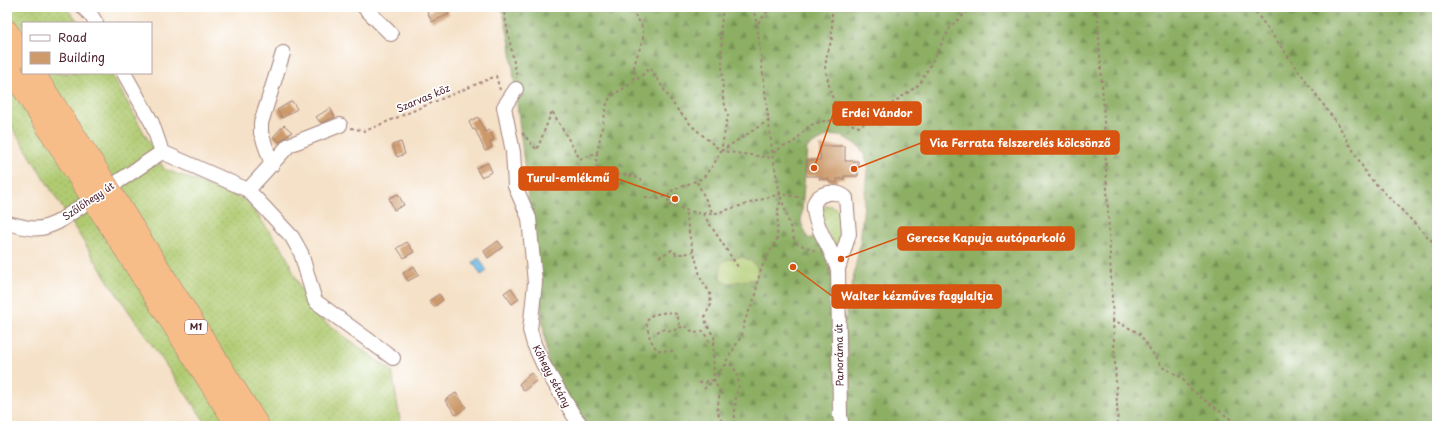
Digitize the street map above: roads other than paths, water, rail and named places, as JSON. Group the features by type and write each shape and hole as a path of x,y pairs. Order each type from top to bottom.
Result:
{"highway":[{"path":"7,30 22,54"},
{"name":"M1","path":"7,64 81,163 125,232 259,426"},
{"name":"M1","path":"35,74 81,163"},
{"name":"M1","path":"125,232 237,426"}],"street":[{"path":"83,7 95,22"},
{"path":"364,7 391,34"},
{"path":"272,165 261,133 261,123 283,53"},
{"path":"125,74 152,123 162,152 248,190 292,238 301,253 315,301 393,358"},
{"name":"Kőhegy sétány","path":"516,89 504,107 513,152 515,186 529,218 535,284 530,330 534,344 543,364 574,416 582,426"},
{"path":"248,190 272,165 286,147 292,143 340,125"},
{"name":"Szőlőhegy út","path":"7,222 33,229 40,229 58,222 162,152"},
{"path":"831,194 841,194 846,198 850,234 838,269 816,218 814,208 816,199 820,196 831,194"},
{"name":"Panoráma út","path":"838,269 839,423"}],"water":[{"path":"479,258 487,271 481,275 473,262"}],"place":[{"name":"Erdei Vándor","path":"814,168"},
{"name":"Via Ferrata felszerelés kölcsönző","path":"854,169"},
{"name":"Turul-emlékmű","path":"675,199"},
{"name":"Gerecse Kapuja autóparkoló","path":"841,259"},
{"name":"Walter kézműves fagylaltja","path":"793,267"}]}
